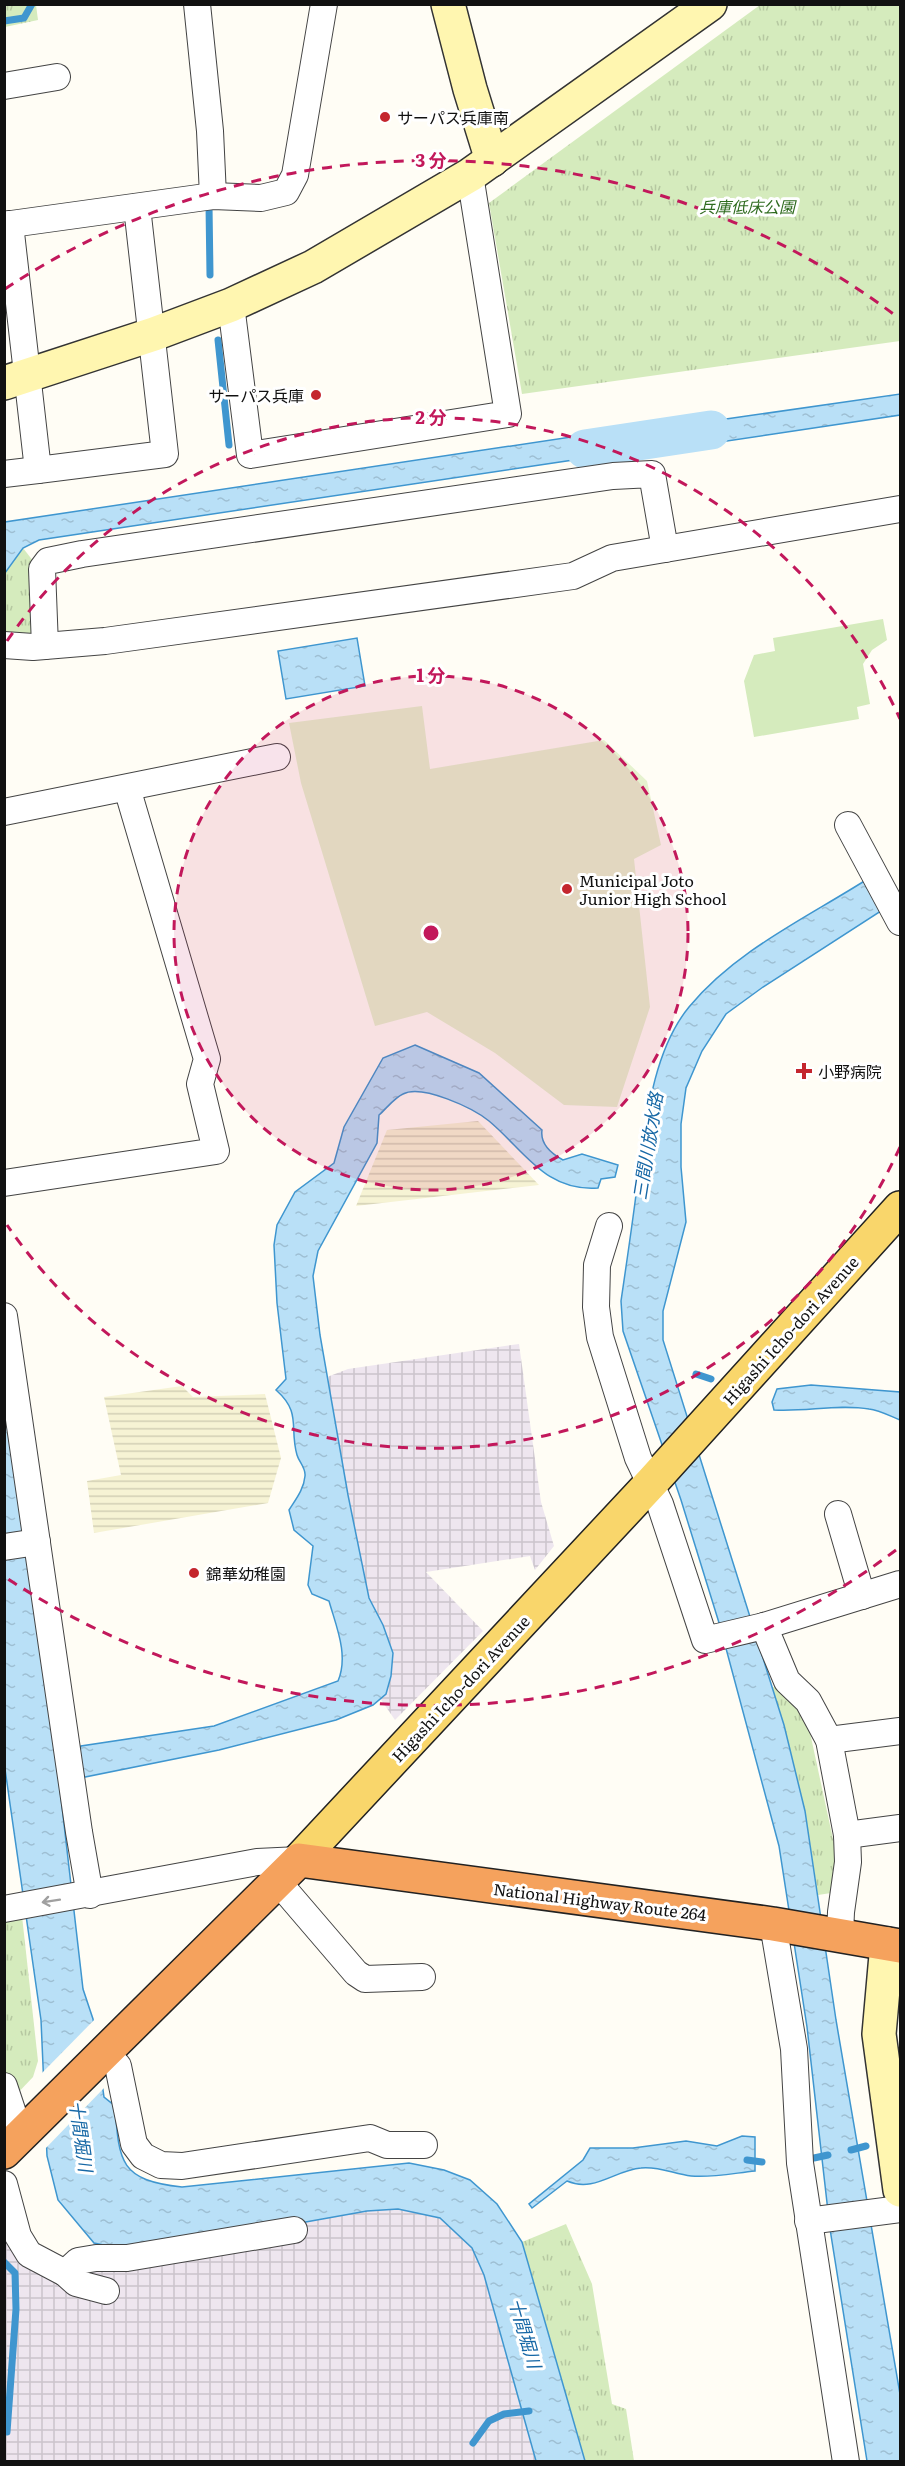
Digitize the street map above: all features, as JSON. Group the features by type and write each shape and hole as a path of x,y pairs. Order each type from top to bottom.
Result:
{"highway":[{"name":"National Highway Route 264","path":"288,1871 773,1924 894,1945"},
{"name":"Higashi Icho-dori Avenue","path":"20,2137 288,1871"}],"main road":[{"name":"Higashi Icho-dori Avenue","path":"288,1871 652,1482 900,1208"}],"street":[{"path":"197,4 210,131 213,196"},
{"path":"38,470 16,380 7,224 213,196 261,198 285,192 295,175 324,4"},
{"path":"231,305 250,455 508,414 470,89 448,4"},
{"path":"16,380 154,334 231,305 313,267 481,168 710,4"},
{"path":"4,86 57,77"},
{"path":"4,474 165,454 154,334 137,207"},
{"path":"45,646 42,569 48,561 82,554 613,476 652,474 665,549"},
{"path":"4,645 45,646 117,639 573,576 612,558 900,509"},
{"path":"4,812 277,757"},
{"path":"4,1183 216,1151 200,1084 207,1059 127,788"},
{"path":"848,825 899,920"},
{"path":"609,1226 597,1265 596,1307 600,1337 638,1458 652,1482 705,1640 764,1626 900,1584"},
{"path":"4,1316 79,1832 85,1895"},
{"path":"838,1514 862,1596"},
{"path":"4,1547 37,1542"},
{"path":"764,1626 787,1681 808,1701 829,1740 847,1835 848,1862 840,1912 840,1934"},
{"path":"829,1740 900,1731"},
{"path":"847,1835 900,1828"},
{"path":"14,1907 257,1862 288,1871 356,1973 365,1979 422,1977"},
{"path":"773,1924 794,2049 800,2163 846,2462"},
{"path":"808,2221 897,2203 879,2034 894,1945"},
{"path":"104,2052 118,2066 134,2144 143,2156 160,2164 182,2166 370,2138 387,2145 424,2145"},
{"path":"4,2086 20,2137"},
{"path":"4,2184 18,2236 29,2254 65,2273 76,2283 106,2291"},
{"path":"65,2273 78,2261 96,2258 127,2258 294,2230"}],"shaded area":[{"path":"478,1121 539,1185 356,1206 387,1130"},
{"path":"519,1344 541,1502 554,1546 535,1570 530,1556 426,1572 483,1631 395,1720 373,1688 301,1387 348,1369"},
{"path":"182,1386 193,1397 265,1394 281,1458 268,1503 94,1533 87,1481 121,1475 104,1397"},
{"path":"4,2189 20,2235 63,2280 94,2243 123,2249 261,2230 367,2211 398,2209 440,2218 472,2248 484,2275 536,2461 5,2462"}],"green space":[{"path":"5,4 36,5 38,20 5,27"},
{"name":"兵庫低床公園","path":"760,5 900,5 900,341 522,394 489,203"},
{"path":"23,548 37,566 39,640 5,639 5,573"},
{"path":"883,619 887,640 872,650 863,664 870,704 857,707 859,719 754,737 744,681 754,655 775,651 773,638"},
{"path":"422,706 430,769 604,740 647,781 661,845 634,859 650,1007 617,1107 564,1105 495,1053 427,1012 375,1026 301,783 289,723"},
{"path":"778,1684 806,1714 836,1853 831,1893 818,1895 805,1811 771,1689"},
{"path":"22,1916 38,2061 33,2077 14,2097 4,2068 4,1918"},
{"path":"566,2224 592,2284 612,2404 626,2409 634,2461 585,2461 522,2242"}],"water":[{"path":"900,394 900,415 660,451 657,429"},
{"path":"637,427 640,450 39,540 23,548 5,573 5,522"},
{"path":"357,638 365,686 286,699 278,651"},
{"name":"三間川放水路","path":"866,880 881,911 763,987 726,1014 702,1051 686,1088 681,1124 681,1167 686,1222 663,1311 663,1340 784,1725 805,1811 836,2020 900,2394 900,2461 867,2461 830,2229 807,2027 779,1846 720,1626 681,1500 623,1331 621,1301 648,1112 659,1067 677,1025 707,987 749,952"},
{"path":"415,1045 479,1073 542,1130 545,1144 559,1158 563,1160 582,1154 618,1165 615,1177 601,1179 598,1188 564,1183 537,1167 502,1132 471,1110 447,1099 422,1092 403,1094 379,1115 377,1143 318,1251 313,1276 320,1335 348,1495 369,1598 383,1625 393,1653 391,1676 386,1694 373,1705 336,1720 219,1750 80,1778 78,1755 81,1746 214,1726 338,1681 342,1651 338,1630 329,1601 312,1594 308,1585 313,1546 294,1530 289,1510 301,1490 305,1473 297,1455 292,1413 284,1398 276,1390 286,1379 277,1303 274,1245 277,1225 295,1192 334,1163 344,1127 383,1058"},
{"name":"十間堀川","path":"4,1368 38,1598 83,1989 93,2019 104,2097 115,2106 118,2142 127,2165 146,2179 182,2187 409,2163 444,2170 470,2180 497,2204 522,2242 585,2461 536,2461 484,2275 472,2248 440,2218 398,2209 367,2211 261,2230 123,2249 94,2243 58,2200 47,2156 41,2020 5,1769"},
{"path":"811,1385 900,1392 900,1420 877,1411 857,1408 774,1410 772,1402 777,1389"},
{"path":"742,2136 755,2137 755,2171 699,2176 641,2168 595,2183 577,2184 567,2181 532,2208 529,2204 583,2160 590,2148 633,2148 686,2141 717,2146"}],"pier":[{"path":"96,2018 105,2087 44,2150 40,2075"}],"waterway":[{"path":"4,21 24,18 32,4"},
{"path":"209,205 210,275"},
{"path":"218,340 229,445"},
{"path":"585,449 711,430"},
{"path":"696,1374 711,1379"},
{"path":"851,2150 866,2146"},
{"path":"814,2158 828,2155"},
{"path":"747,2160 762,2162"},
{"path":"4,2262 15,2273 16,2309 7,2432"},
{"path":"473,2443 489,2421 504,2414 529,2411"}],"place":[{"name":"サーパス兵庫南","path":"385,117"},
{"name":"サーパス兵庫","path":"316,395"},
{"name":"Municipal Joto Junior High School","path":"567,889"},
{"name":"小野病院","path":"804,1071"},
{"name":"錦華幼稚園","path":"194,1573"}]}
